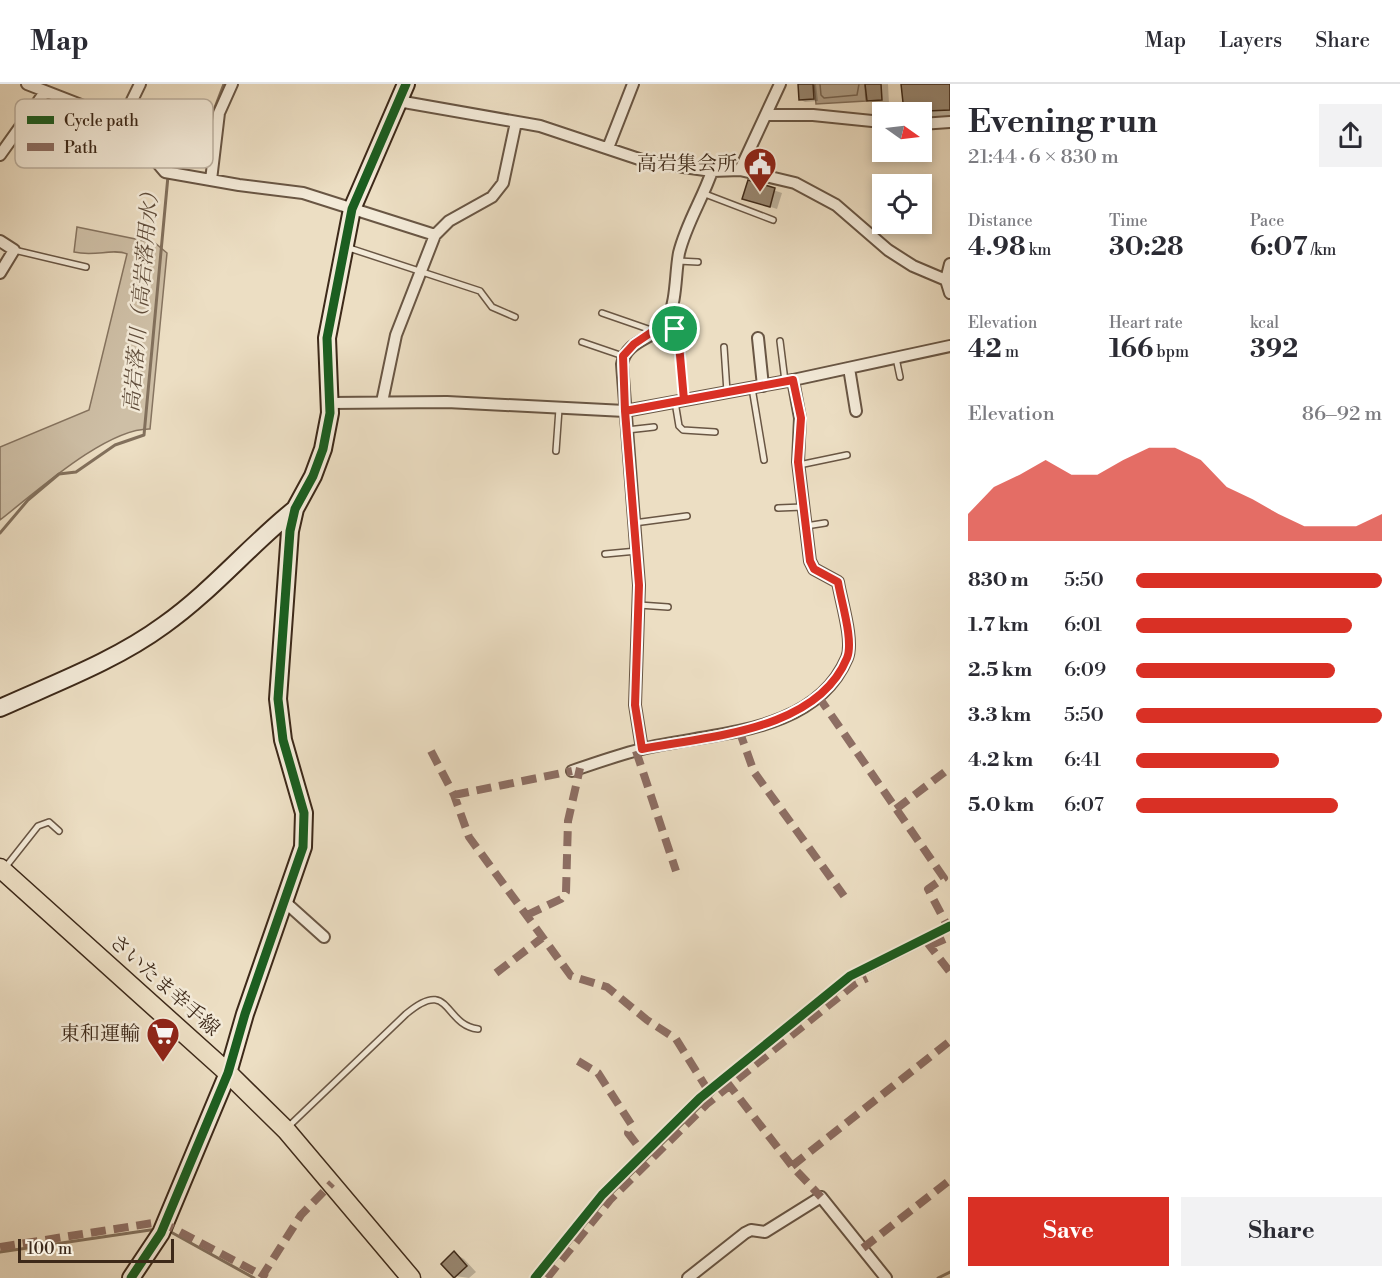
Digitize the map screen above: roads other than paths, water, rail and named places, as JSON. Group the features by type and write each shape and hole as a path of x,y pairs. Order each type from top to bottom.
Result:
{"main road":[{"name":"さいたま幸手線","path":"2,869 228,1073 286,1130 411,1278"}],"street":[{"path":"27,84 64,99"},
{"path":"133,99 140,84"},
{"path":"213,163 219,113 232,84"},
{"path":"131,1278 161,1233 228,1073 252,993 303,848 304,813 283,740 278,699 291,531 295,509 313,476 323,449 330,403 327,338 352,209 406,84"},
{"path":"608,148 633,84"},
{"path":"740,170 780,84"},
{"path":"40,99 45,92"},
{"path":"398,101 540,126 648,162 712,171 740,170 795,183 837,205 888,250 913,266 948,280"},
{"path":"766,116 813,116 872,121"},
{"path":"382,402 396,335 435,235 449,221 492,197 503,183 516,122"},
{"path":"932,123 950,122"},
{"path":"0,155 15,134"},
{"path":"162,168 165,171 211,180 303,193 435,235"},
{"path":"211,180 212,168"},
{"path":"642,749 635,705 639,605 623,356 634,344 656,332 665,323 671,311 678,261 689,226 705,194 712,171"},
{"path":"0,241 14,250 0,273"},
{"path":"950,264 948,280 950,293"},
{"path":"757,387 758,338"},
{"path":"330,403 447,402 625,411 789,381 950,346"},
{"path":"849,368 856,411"},
{"path":"572,771 642,749 783,719 818,696 831,682 847,658 849,644 838,582 814,569 810,561 798,465 801,418 789,381"},
{"path":"0,708 117,654 163,626 202,596 271,528 295,509"},
{"path":"285,902 324,937"},
{"path":"688,1278 745,1233 751,1230 765,1232 821,1197 886,1278"}],"lane":[{"path":"705,194 773,220"},
{"path":"345,247 480,291 492,307 515,317"},
{"path":"14,250 86,267"},
{"path":"678,261 698,262"},
{"path":"602,314 656,332"},
{"path":"665,323 678,333 679,426 683,430 716,432"},
{"path":"780,341 789,381"},
{"path":"582,342 623,356"},
{"path":"724,347 727,392"},
{"path":"896,358 900,377"},
{"path":"757,387 764,460"},
{"path":"556,451 559,409"},
{"path":"627,430 654,427"},
{"path":"798,465 847,455"},
{"path":"778,508 802,507"},
{"path":"634,523 687,516"},
{"path":"804,526 825,523"},
{"path":"606,554 637,551"},
{"path":"639,605 668,607"},
{"path":"2,869 38,826 49,822 59,831"},
{"path":"286,1130 406,1014 424,1002 430,999 440,1000 450,1007 465,1025 478,1029"}],"water":[{"path":"814,84 865,84 866,101 816,104"}],"waterway":[{"name":"高岩落川（高岩落用水）","path":"213,113 224,84"},
{"name":"高岩落川（高岩落用水）","path":"0,533 28,500 59,474 76,472 115,445 144,435 168,176"},
{"path":"541,1278 606,1199 721,1086 853,980 950,931"},
{"path":"0,1252 157,1229"},
{"path":"169,1231 254,1278"},
{"path":"938,1278 950,1272"}],"place":[{"name":"高岩集会所","path":"760,193"},
{"name":"東和運輸","path":"163,1063"}]}
